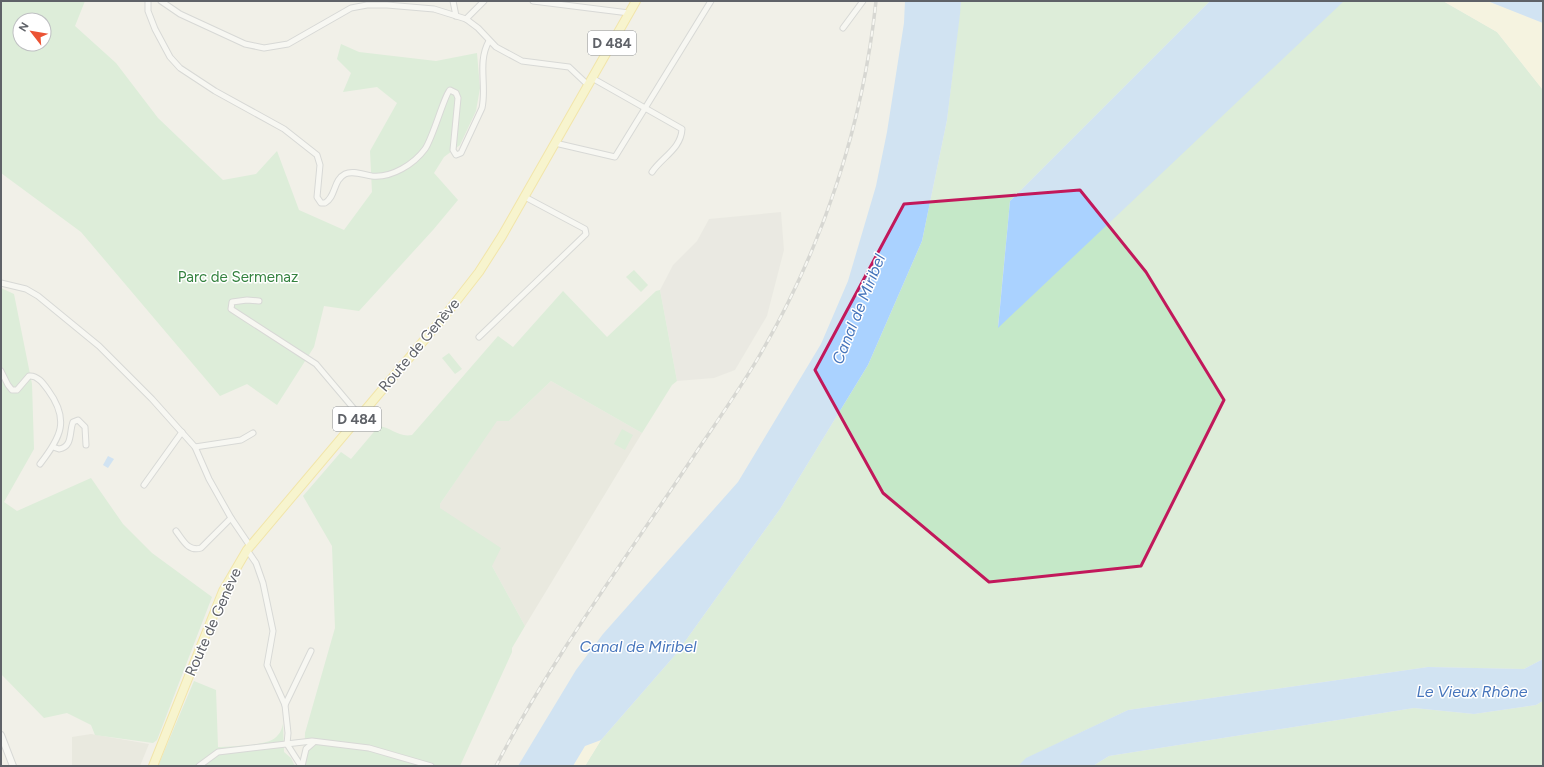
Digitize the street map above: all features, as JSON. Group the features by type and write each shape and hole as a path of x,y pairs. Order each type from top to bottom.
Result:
{"main road":[{"name":"Route de Genève","path":"152,766 223,591 248,548 414,353 479,272 525,197 636,1"}],"street":[{"path":"148,1 148,11 155,29 170,56 180,68 215,92 284,129 317,155 320,165 317,197 321,203 325,203 330,198 337,183 344,174 352,172 374,176 389,174 413,161 429,143 442,111 446,96 450,90 456,93 458,98 453,150 456,155 461,153 478,118 484,100 483,57 489,41"},
{"path":"160,1 180,14 245,44 264,48 288,44 351,8 367,5 434,9 466,19 478,28 496,47 522,61 569,67 590,81 646,108 680,127 682,134 678,142 652,172"},
{"path":"453,1 456,16"},
{"path":"466,19 484,1"},
{"path":"533,1 629,13"},
{"path":"555,143 615,157 711,1"},
{"path":"843,28 863,1"},
{"path":"479,337 585,238 585,229 525,197"},
{"path":"1,283 21,287 32,292 99,346 130,376 195,447 209,479 256,563 263,583 273,631 267,665 285,705 288,733 287,744 301,766"},
{"path":"259,301 247,300 232,302 231,309 316,364 360,416"},
{"path":"1,371 12,390 17,390 25,379 32,375 37,378 49,392 62,419 60,432 54,447 40,464"},
{"path":"54,447 59,449 65,446 70,440 73,422 78,420 85,427 86,445"},
{"path":"144,485 182,432"},
{"path":"195,447 241,440 253,433"},
{"path":"176,531 188,547 196,549 201,548 231,518"},
{"path":"285,705 312,651"},
{"path":"1,735 13,766"},
{"path":"301,766 306,748 314,742"},
{"path":"199,766 218,752 314,742 369,748 431,766"}],"highlighted area":[{"path":"1080,190 1146,272 1224,400 1141,566 989,582 883,493 815,370 904,204"}],"shaded area":[{"path":"781,212 784,250 767,316 735,370 714,378 677,381 660,290 673,265 697,241 709,219"},
{"path":"551,381 642,433 525,626 492,566 440,508 440,504 497,420 509,421"},
{"path":"91,734 149,744 140,766 72,766 72,737"}],"green space":[{"name":"Parc de Sermenaz","path":"1,1 85,1 75,26 116,63 158,118 223,180 256,174 277,151 299,210 344,230 372,192 370,151 397,103 377,87 343,92 351,73 337,59 341,44 359,52 436,61 477,53 480,88 476,111 460,145 444,157 434,173 458,200 433,230 359,311 324,306 314,347 277,405 247,384 220,396 81,232 1,173"},
{"path":"961,1 1210,1 1010,201 998,327 1341,2 1443,1 1497,32 1543,90 1543,659 1524,669 1428,667 1128,710 1027,758 1018,766 585,766 601,740 676,654 780,509 868,365 922,241 947,120"},
{"path":"634,270 648,285 641,292 626,277"},
{"path":"1,288 14,294 32,384 34,449 4,502 17,511 91,478 123,524 152,553 212,597 157,740 153,743 95,735 91,725 67,713 44,718 1,674"},
{"path":"660,290 677,381 672,385 642,433 551,381 509,421 497,421 440,504 440,508 501,548 492,566 525,626 512,648 512,652 460,766 304,766 305,733 335,628 332,546 303,496 341,452 351,459 378,427 385,427 402,435 412,435 498,336 513,347 563,291 607,337 656,291"},
{"path":"449,353 462,369 455,374 442,358"},
{"path":"622,429 633,435 625,450 614,444"},
{"path":"194,681 216,690 218,747 248,745 270,741 278,735 283,724 284,752 291,758 295,766 158,766"},
{"path":"1543,701 1543,766 1093,766 1109,756 1414,708 1474,714 1536,705"}],"sand":[{"path":"1443,1 1490,2 1543,23 1543,90 1497,32"},
{"path":"601,740 585,766 573,766 585,746"}],"water":[{"name":"Canal de Miribel","path":"905,1 961,1 960,14 947,120 922,241 868,365 780,509 676,654 601,740 585,746 573,766 518,766 576,670 603,634 738,482 821,344 848,281 876,186 887,132 904,23"},
{"path":"1210,1 1344,1 998,328 1010,201"},
{"path":"1449,1 1543,1 1543,23 1490,2"},
{"path":"108,456 114,459 108,468 103,465"},
{"name":"Le Vieux Rhône","path":"1543,659 1543,701 1536,705 1474,714 1414,708 1109,756 1093,766 1018,766 1026,758 1128,710 1428,667 1524,669"}],"railway":[{"path":"496,766 542,684 593,604 739,389 761,353 783,312 803,270 837,183 850,139 861,93 870,47 876,1"}]}
